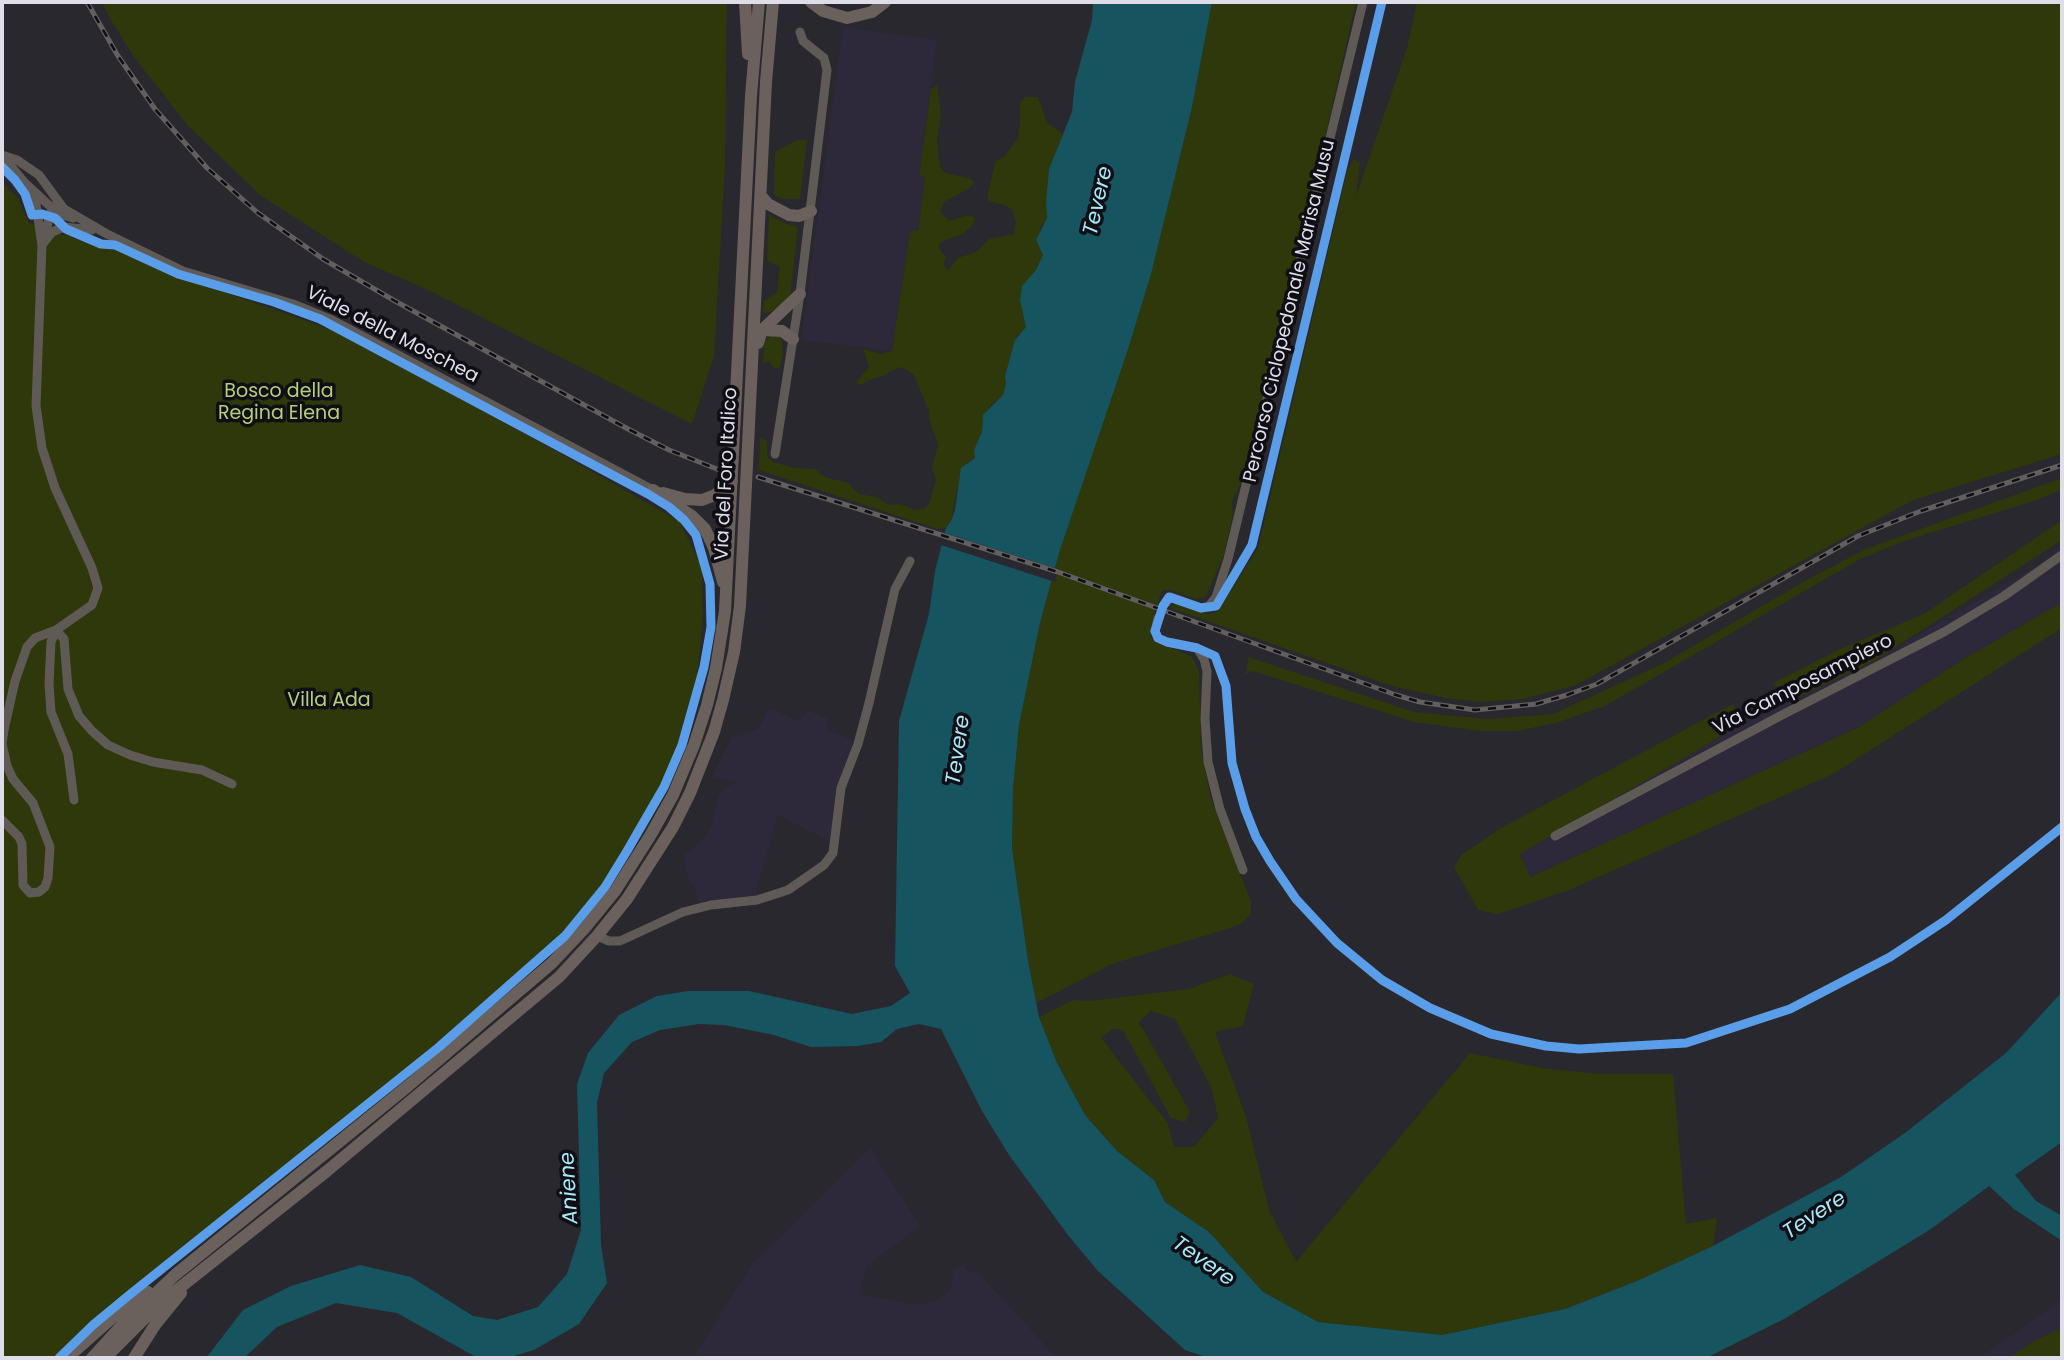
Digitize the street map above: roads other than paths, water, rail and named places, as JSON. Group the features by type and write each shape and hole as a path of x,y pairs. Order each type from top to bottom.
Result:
{"highway":[{"path":"745,2 751,96"},
{"name":"Via del Foro Italico","path":"92,1358 124,1323 175,1275 310,1167 516,995 569,946 601,908 650,836 683,772 702,723 712,685 726,599 751,96 759,2"},
{"name":"Via del Foro Italico","path":"105,1358 139,1322 197,1273 412,1102 547,987 597,936 634,888 673,827 699,771 718,720 729,675 740,606 767,73 774,2"},
{"path":"811,2 823,11 847,18 872,12 885,2"},
{"path":"761,195 768,204 789,215 799,216 811,211"},
{"path":"751,377 762,330 800,294"},
{"path":"762,330 782,331 793,339"},
{"path":"653,490 685,499 702,500 715,495 732,481"},
{"path":"653,490 692,516 705,529 715,548 726,599"},
{"path":"134,1358 163,1315 197,1273"},
{"path":"67,1358 131,1303 175,1275"},
{"path":"78,1358 112,1318"},
{"path":"114,1358 139,1322"}],"street":[{"path":"1163,606 1171,597 1201,608 1209,606 1216,597 1228,559 1363,2"},
{"path":"775,454 800,294 827,70 825,60 803,41 800,32"},
{"name":"Viale della Moschea","path":"2,155 24,182 53,209 62,215 78,219"},
{"name":"Viale della Moschea","path":"2,155 17,160 39,175 63,208 107,234 183,271 293,304 332,320 653,490"},
{"path":"2,820 14,831 22,844 24,887 30,893 39,892 45,887 48,878 50,847 33,803 13,779 7,766 3,737 23,654 35,638 56,630 92,605 98,588 92,568 55,488 42,448 36,406 42,245 36,204 24,182"},
{"path":"42,245 55,196"},
{"path":"42,245 52,232 68,226 107,234"},
{"name":"Via Camposampiero","path":"1555,836 1944,632 2004,596 2062,555"},
{"path":"597,936 609,942 620,941 683,912 711,905 757,900 788,890 824,865 833,853 841,788 858,744 895,589 910,561"},
{"path":"1158,618 1154,631 1158,638 1197,648 1204,659 1207,671 1205,719 1208,762 1220,810 1243,870"},
{"path":"56,630 64,639 68,689 79,716 92,731 108,745 130,755 202,771 232,784"},
{"path":"56,630 51,642 51,712 68,754 74,800"}],"water":[{"name":"Tevere","path":"1093,2 1212,2 1192,107 1151,274 1059,553 1040,623 1019,725 1013,789 1012,848 1028,961 1039,1017 1057,1063 1085,1115 1117,1151 1154,1180 1165,1202 1209,1232 1263,1292 1318,1322 1442,1335 1565,1309 1637,1281 1713,1246 1841,1177 1905,1133 2006,1053 2062,992 2062,1142 2015,1175 2036,1201 2062,1216 2062,1241 2014,1209 1989,1186 1931,1229 1784,1319 1706,1358 1209,1358 1185,1350 1098,1271 1068,1235 1009,1155 982,1111 941,1029 919,1024 897,1029 881,1042 858,1046 811,1047 774,1035 724,1025 699,1024 660,1030 632,1042 604,1073 597,1103 601,1245 607,1283 579,1324 534,1350 507,1358 486,1358 476,1357 397,1313 336,1303 277,1327 244,1358 206,1358 243,1310 291,1286 360,1265 411,1277 473,1316 497,1320 538,1307 567,1274 581,1230 577,1084 588,1053 619,1015 657,996 688,991 749,991 852,1014 891,1006 910,993 895,966 899,721 929,614 935,571 946,528 955,510 961,468 975,458 974,450 982,432 983,415 1003,395 1015,340 1026,327 1020,300 1022,286 1036,270 1043,255 1036,240 1047,218 1049,169 1072,112 1075,82 1092,20"}],"railway":[{"path":"87,2 118,56 155,109 207,168 258,213 323,259 395,301 628,429 669,450 722,471"},
{"path":"758,477 1058,572 1396,695 1420,702 1475,710 1536,704 1597,684 1858,536 1921,511 2062,465"}],"park label":[{"name":"Bosco della Regina Elena","path":"279,403"},
{"name":"Villa Ada","path":"329,701"}],"water label":[{"name":"Aniene","path":"570,1188"}]}
